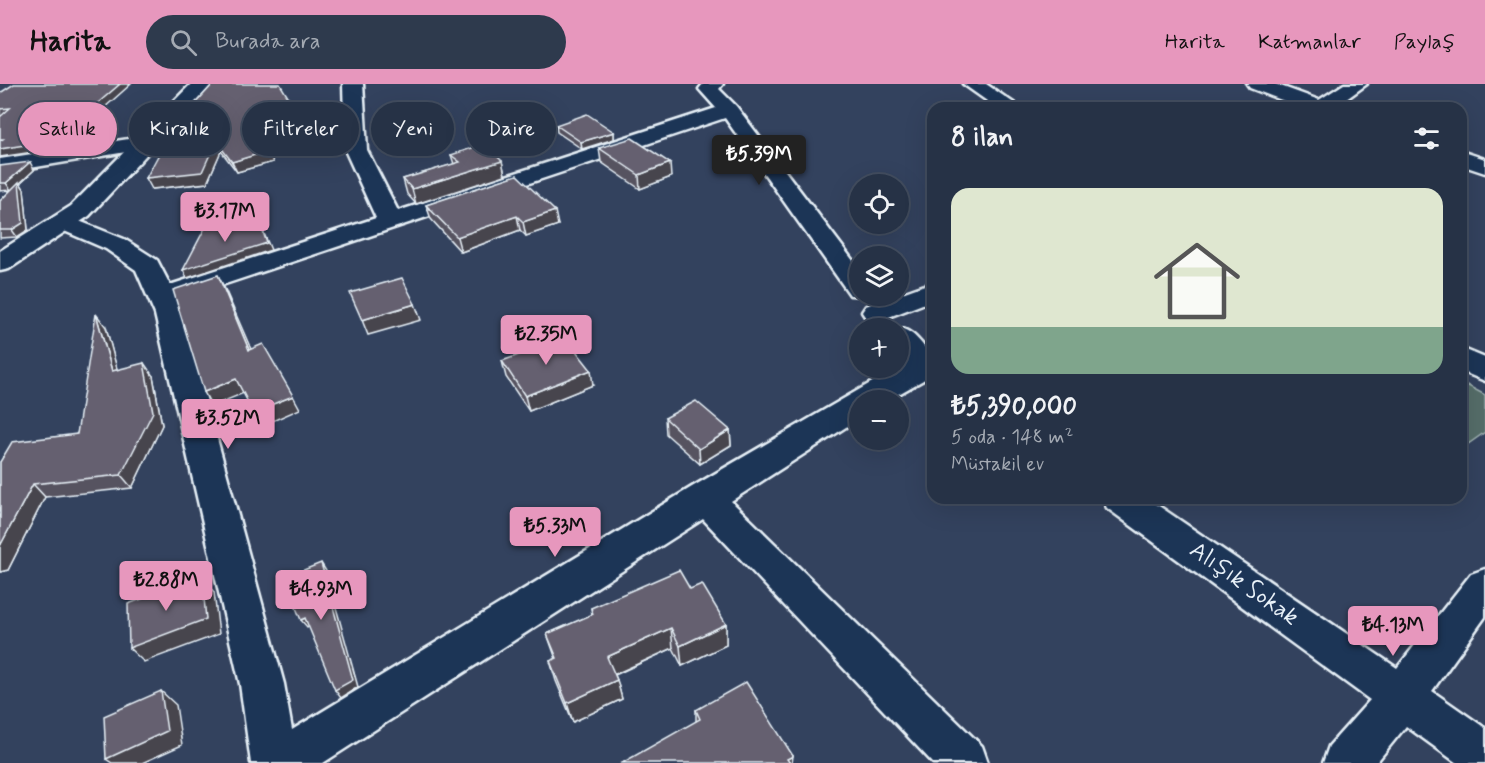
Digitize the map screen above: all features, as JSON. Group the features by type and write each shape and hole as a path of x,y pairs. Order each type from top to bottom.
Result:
{"street":[{"path":"185,102 202,84"},
{"path":"353,84 356,150 391,223"},
{"path":"713,84 709,89 729,110 849,274"},
{"path":"973,84 1002,102"},
{"path":"1257,84 1305,102"},
{"path":"1330,102 1357,84"},
{"path":"161,298 391,223 582,156 729,110"},
{"path":"0,166 129,145"},
{"path":"0,263 80,211 134,156"},
{"path":"1467,160 1485,166"},
{"path":"64,222 115,244 148,266 169,314 262,684 274,763"},
{"path":"877,312 927,292"},
{"path":"909,348 927,367"},
{"path":"1467,361 1485,370"},
{"path":"884,390 927,368"},
{"path":"281,763 705,497 849,410"},
{"path":"705,497 965,763"},
{"name":"Alışık Sokak","path":"1129,504 1403,695 1485,755"},
{"path":"1346,763 1403,695 1485,586"}],"green space":[{"path":"1467,385 1485,395 1485,432 1467,445"}],"building":[{"path":"14,84 120,84 99,102 18,102 18,146 0,149 0,141 3,139 0,139 0,117 10,108 0,109 0,93"},
{"path":"213,84 280,84 291,102 242,102 242,156 252,156 232,162 227,156 230,156 230,102 197,102"},
{"path":"587,114 614,132 581,142 556,125"},
{"path":"632,138 670,163 639,175 599,148"},
{"path":"466,150 466,156 497,156 502,161 412,189 403,179 460,162 452,156"},
{"path":"158,156 209,156 202,172 146,178"},
{"path":"30,162 6,183 0,183 0,166"},
{"path":"517,175 555,211 523,222 517,216 457,237 426,205"},
{"path":"19,182 23,223 12,230 0,230 0,201"},
{"path":"260,224 267,243 183,270 205,228"},
{"path":"218,275 249,350 263,344 293,396 253,412 236,379 204,392 173,290"},
{"path":"402,278 415,304 362,320 350,293"},
{"path":"96,314 112,371 144,363 153,412 121,475 33,484 0,546 0,462 12,442 77,434"},
{"path":"566,338 591,370 525,396 502,361"},
{"path":"696,401 730,430 699,449 665,418"},
{"path":"321,563 353,680 335,690 305,618 301,620 284,578"},
{"path":"679,570 690,589 702,584 726,624 680,646 671,628 607,657 617,680 567,703 550,661 557,658 547,634 593,614 591,608"},
{"path":"202,577 206,619 129,648 128,604"},
{"path":"746,682 793,756 787,759 790,763 622,763 700,719 696,710"},
{"path":"161,691 167,731 106,759 104,716"}]}
